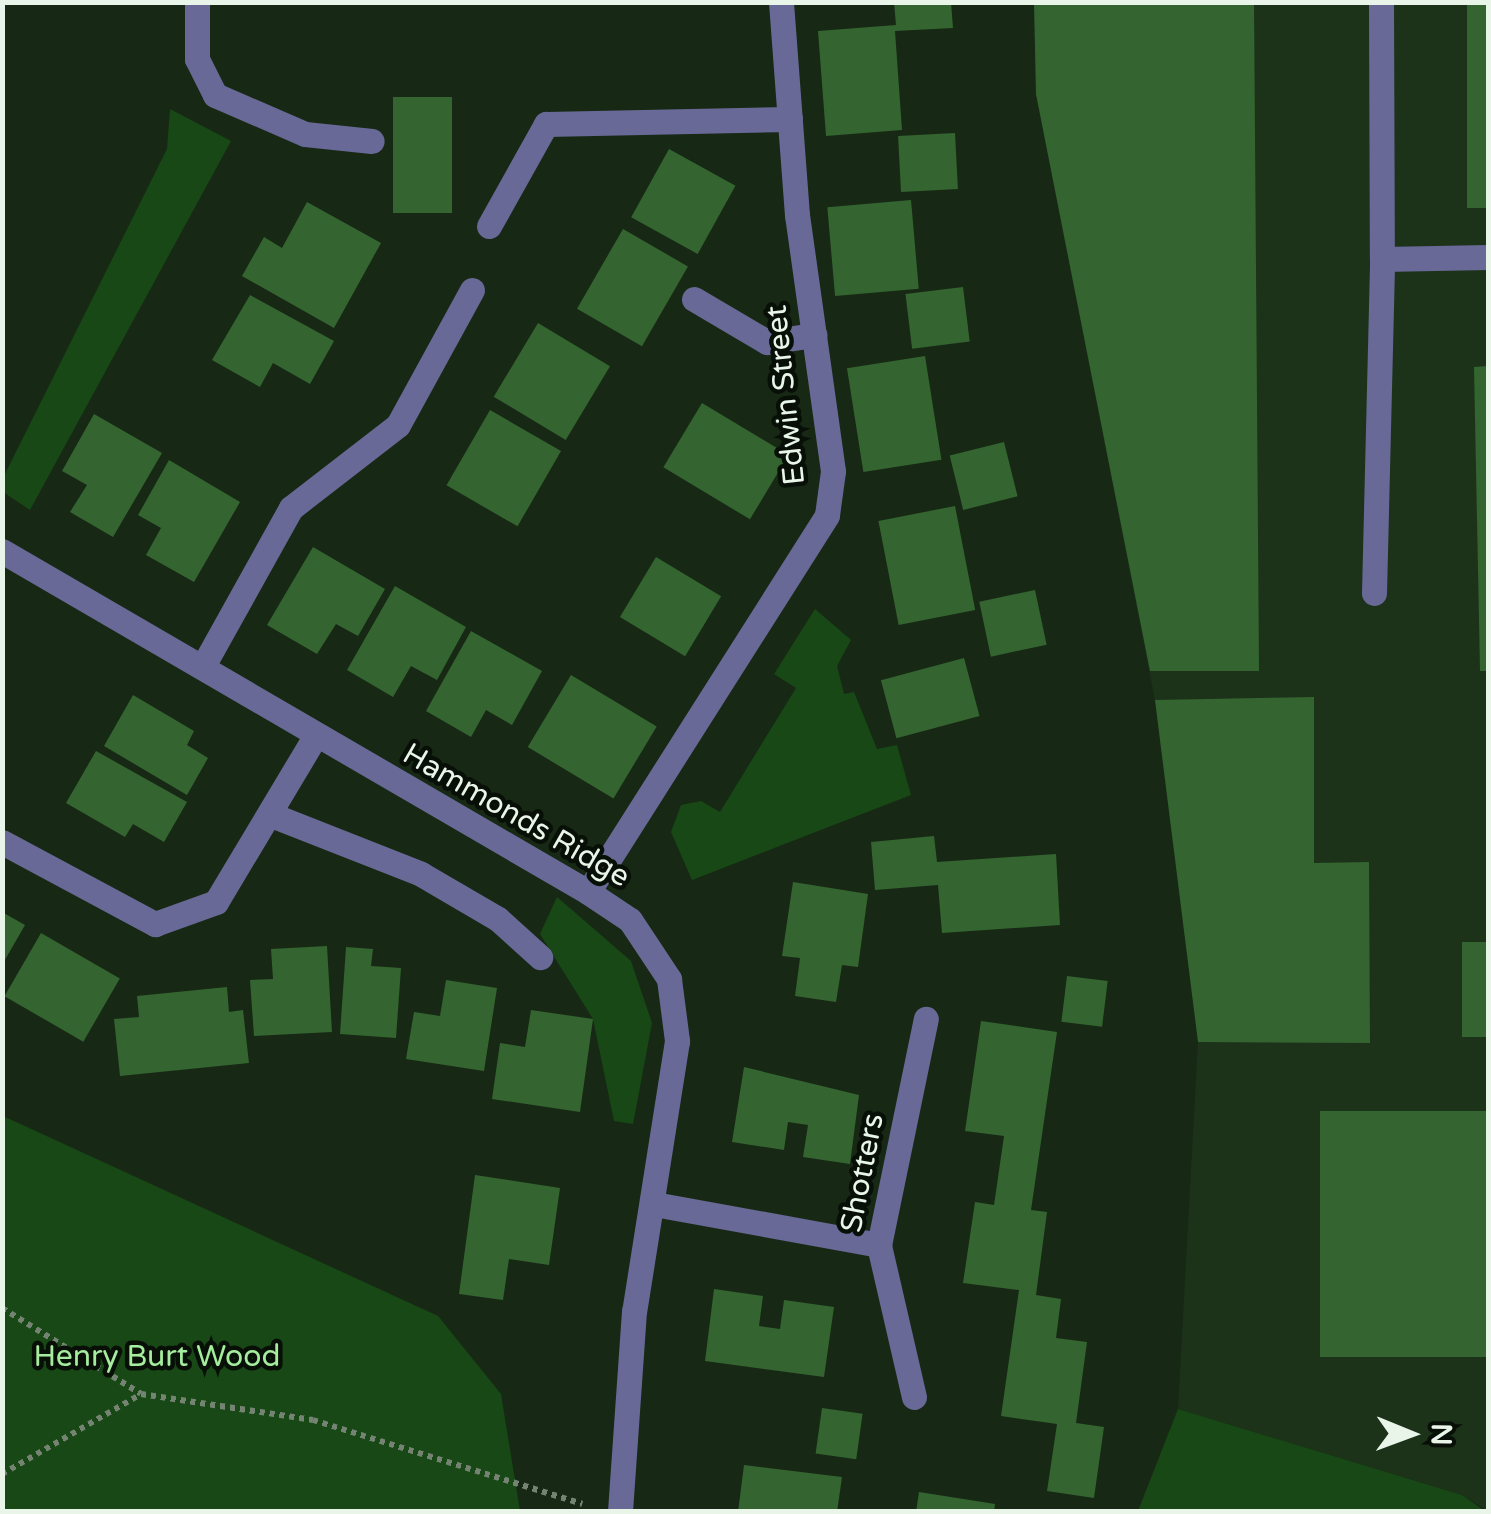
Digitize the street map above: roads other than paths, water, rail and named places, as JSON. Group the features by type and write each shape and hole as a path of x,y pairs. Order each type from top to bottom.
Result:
{"street":[{"path":"197,2 197,58 215,95 305,134 372,141"},
{"name":"Edwin Street","path":"588,892 827,515 833,472 790,119 782,2"},
{"path":"1374,593 1382,259 1382,2"},
{"path":"489,226 546,124 790,119"},
{"path":"1382,259 1488,256"},
{"path":"203,666 291,508 398,425 472,290"},
{"path":"694,299 767,342 814,335"},
{"name":"Hammonds Ridge","path":"2,551 203,666 314,738 588,892 630,920 669,979 677,1041 634,1311 620,1512"},
{"path":"2,842 155,924 216,902 314,738"},
{"path":"269,814 421,874 498,919 540,958"},
{"name":"Shotters","path":"914,1397 879,1245 926,1019"},
{"path":"654,1204 879,1245"}],"park label":[{"name":"Henry Burt Wood","path":"157,1357"}]}
